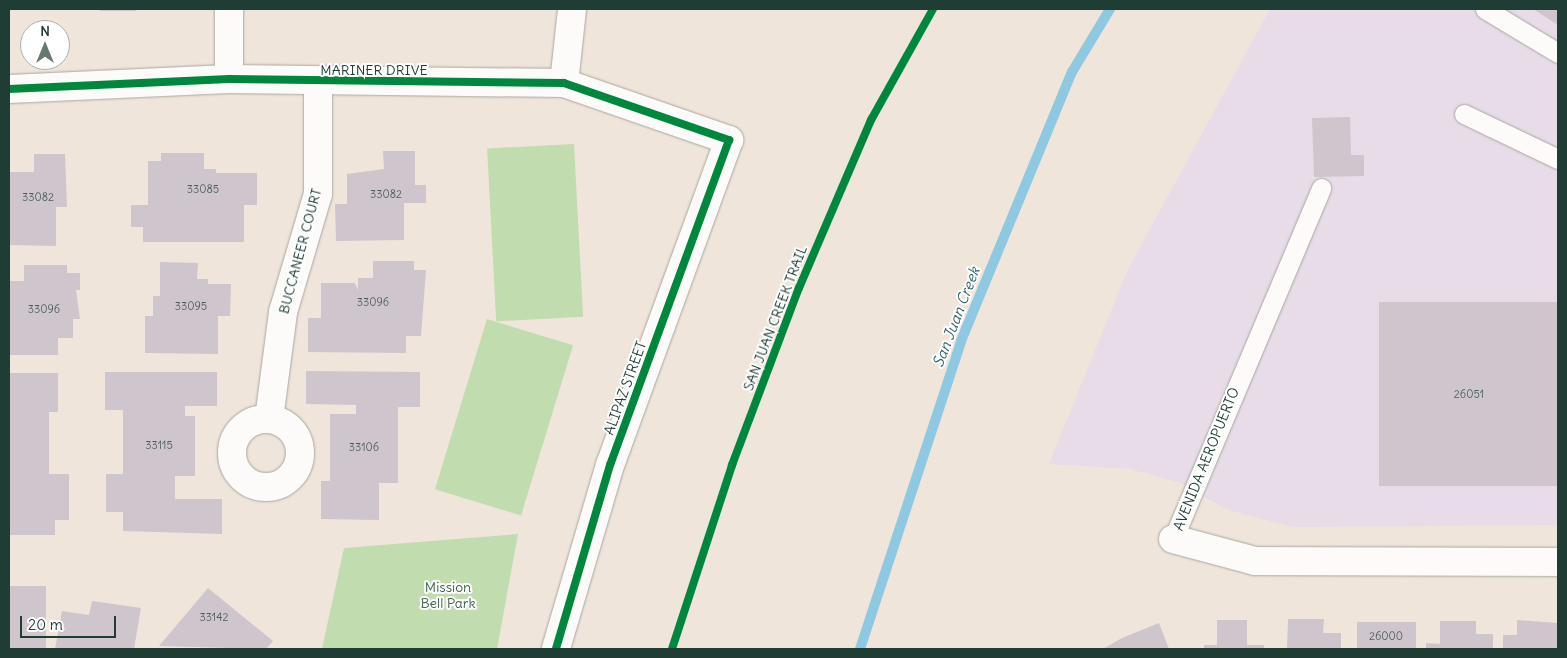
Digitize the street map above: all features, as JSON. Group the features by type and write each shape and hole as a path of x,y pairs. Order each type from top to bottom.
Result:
{"street":[{"path":"229,9 229,79"},
{"path":"564,82 572,9"},
{"name":"MARINER DRIVE","path":"9,89 229,79 318,82 564,82 729,140"},
{"name":"BUCCANEER COURT","path":"269,419 283,312 318,194 318,82"},
{"name":"ALIPAZ STREET","path":"556,649 610,465 729,140"},
{"name":"AVENIDA AEROPUERTO","path":"1174,538 1254,562 1558,562"}],"lane":[{"path":"1485,9 1558,53"},
{"path":"1464,114 1558,159"},
{"name":"AVENIDA AEROPUERTO","path":"1174,538 1321,188"}],"shaded area":[{"path":"1270,9 1558,9 1558,525 1293,527 1225,509 1181,483 1130,469 1049,464 1128,269"}],"green space":[{"path":"574,144 583,317 496,321 487,149"},
{"path":"487,319 573,345 521,516 435,489"},
{"name":"Mission Bell Park","path":"518,534 497,649 322,649 344,548"}],"building":[{"path":"100,9 136,9 136,11 100,11"},
{"path":"1533,9 1558,9 1558,25"},
{"path":"1350,117 1351,155 1364,155 1364,176 1314,177 1312,118"},
{"path":"383,151 415,151 415,185 426,185 426,203 404,203 404,240 336,241 335,204 347,204 347,174 384,169"},
{"path":"161,153 204,153 204,169 216,169 216,173 257,173 257,205 244,205 244,242 143,242 143,227 131,227 131,205 148,205 148,161 161,161"},
{"path":"34,154 65,154 67,207 56,207 56,246 9,245 9,172 34,172"},
{"path":"373,261 414,261 414,270 426,270 421,336 406,336 406,353 308,352 308,318 321,318 321,283 355,283 358,290 358,278 373,278"},
{"path":"160,262 198,263 197,279 208,279 208,284 231,284 230,316 218,316 218,354 145,353 145,316 153,316 153,296 160,296"},
{"path":"24,265 67,265 67,273 80,273 80,290 76,290 80,319 73,319 73,338 58,338 58,355 9,355 9,286 10,281 24,281"},
{"path":"1379,302 1558,302 1558,486 1379,486"},
{"path":"306,371 420,372 420,407 398,407 398,483 379,483 379,520 321,519 321,481 330,481 330,414 356,414 356,405 306,404"},
{"path":"105,372 217,372 217,406 185,406 185,416 195,416 195,476 175,476 175,499 222,499 222,534 123,531 123,512 106,512 106,474 123,474 123,410 105,410"},
{"path":"9,373 58,373 58,412 49,412 49,474 69,474 69,520 55,520 55,535 9,535"},
{"path":"9,586 46,586 46,648 9,648"},
{"path":"208,588 273,641 266,649 159,646"},
{"path":"92,601 141,608 134,649 55,649 62,611 89,615"},
{"path":"1288,619 1324,619 1323,633 1341,633 1341,649 1287,649"},
{"path":"1217,620 1247,620 1247,645 1264,645 1264,649 1204,649 1204,645 1217,645"},
{"path":"1517,620 1558,623 1558,649 1503,649 1503,635 1517,635"},
{"path":"1440,621 1476,621 1476,634 1493,634 1493,649 1426,649 1426,643 1440,644"},
{"path":"1357,622 1416,622 1416,649 1357,649"},
{"path":"1159,623 1169,649 1103,649 1122,638"}],"waterway":[{"name":"San Juan Creek","path":"860,649 961,341 1072,72 1110,9"}],"cycle path":[{"name":"SAN JUAN CREEK TRAIL","path":"672,649 732,465 799,288 871,120 933,9"},
{"path":"9,89 229,79 564,83 729,140 610,465 556,649"}]}
